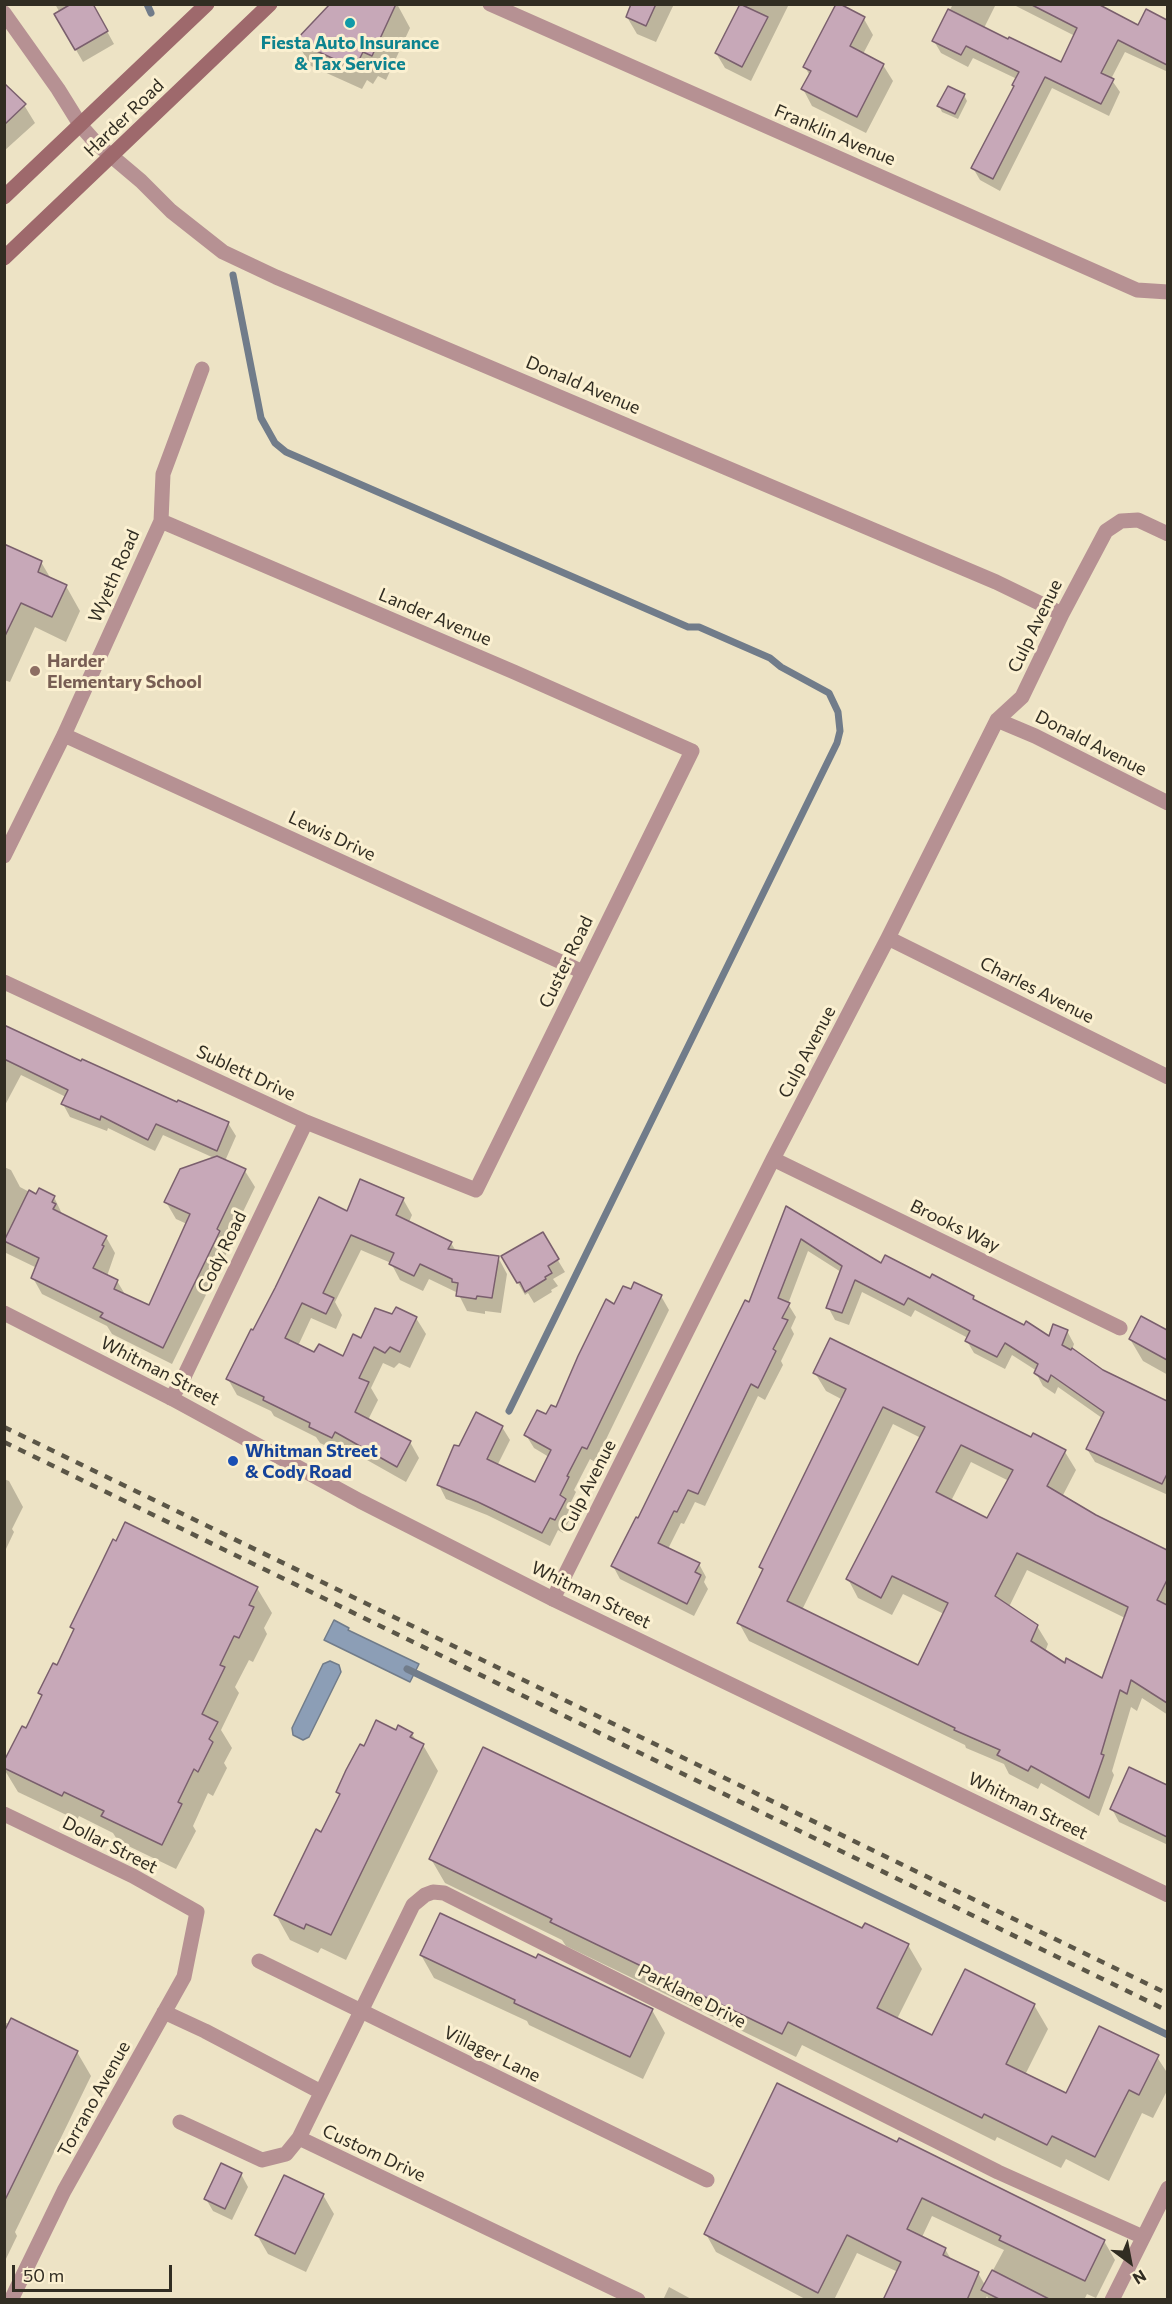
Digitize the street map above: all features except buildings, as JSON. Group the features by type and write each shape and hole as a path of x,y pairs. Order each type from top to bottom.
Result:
{"main road":[{"name":"Harder Road","path":"4,197 207,4"},
{"name":"Harder Road","path":"4,258 270,4"}],"street":[{"name":"Franklin Avenue","path":"490,4 1137,290 1167,292"},
{"name":"Donald Avenue","path":"4,13 58,89 81,126 96,143 196,232 223,252 996,582 1062,614"},
{"name":"Wyeth Road","path":"4,855 64,735 161,521 163,474 202,369"},
{"name":"Culp Avenue","path":"553,1599 773,1159 888,938 997,720 1022,697 1106,531 1121,522 1138,520 1167,534"},
{"name":"Lander Avenue","path":"161,521 514,672 692,752"},
{"name":"Donald Avenue","path":"997,720 1035,736 1167,803"},
{"name":"Lewis Drive","path":"64,735 583,972"},
{"name":"Custer Road","path":"476,1190 692,752"},
{"name":"Charles Avenue","path":"888,938 1167,1077"},
{"name":"Sublett Drive","path":"4,982 306,1122 476,1190"},
{"name":"Cody Road","path":"171,1398 181,1383 306,1122"},
{"name":"Brooks Way","path":"773,1159 1120,1328"},
{"name":"Whitman Street","path":"4,1313 171,1398 360,1501 553,1599 1167,1895"},
{"name":"Dollar Street","path":"4,1814 134,1876 197,1912"},
{"name":"Parklane Drive","path":"321,2092 418,1899 433,1892 444,1893 998,2172 1143,2237"},
{"name":"Torrano Avenue","path":"11,2300 64,2192 184,1977 197,1912"},
{"name":"Villager Lane","path":"259,1961 707,2180"},
{"path":"164,2012 321,2092"},
{"name":"Custom Drive","path":"321,2092 299,2139 639,2300"},
{"path":"180,2122 262,2160 286,2154 299,2139"},
{"path":"1112,2300 1167,2188"}],"water":[{"path":"334,1620 349,1628 348,1630 419,1664 410,1682 324,1640"},
{"path":"330,1661 339,1665 341,1672 309,1737 303,1740 293,1735 292,1728 323,1664"}],"waterway":[{"path":"147,4 151,13"},
{"path":"233,275 261,418 275,443 286,452 688,627 699,627 770,658 781,667 829,693 838,712 840,731 837,743 509,1411"},
{"path":"407,1669 1168,2035"}],"railway":[{"path":"4,1427 1168,1994"},
{"path":"4,1442 1168,2011"}],"place":[{"name":"Fiesta Auto Insurance & Tax Service","path":"350,23"},
{"name":"Harder Elementary School","path":"35,671"},
{"name":"Whitman Street & Cody Road","path":"233,1461"}]}
